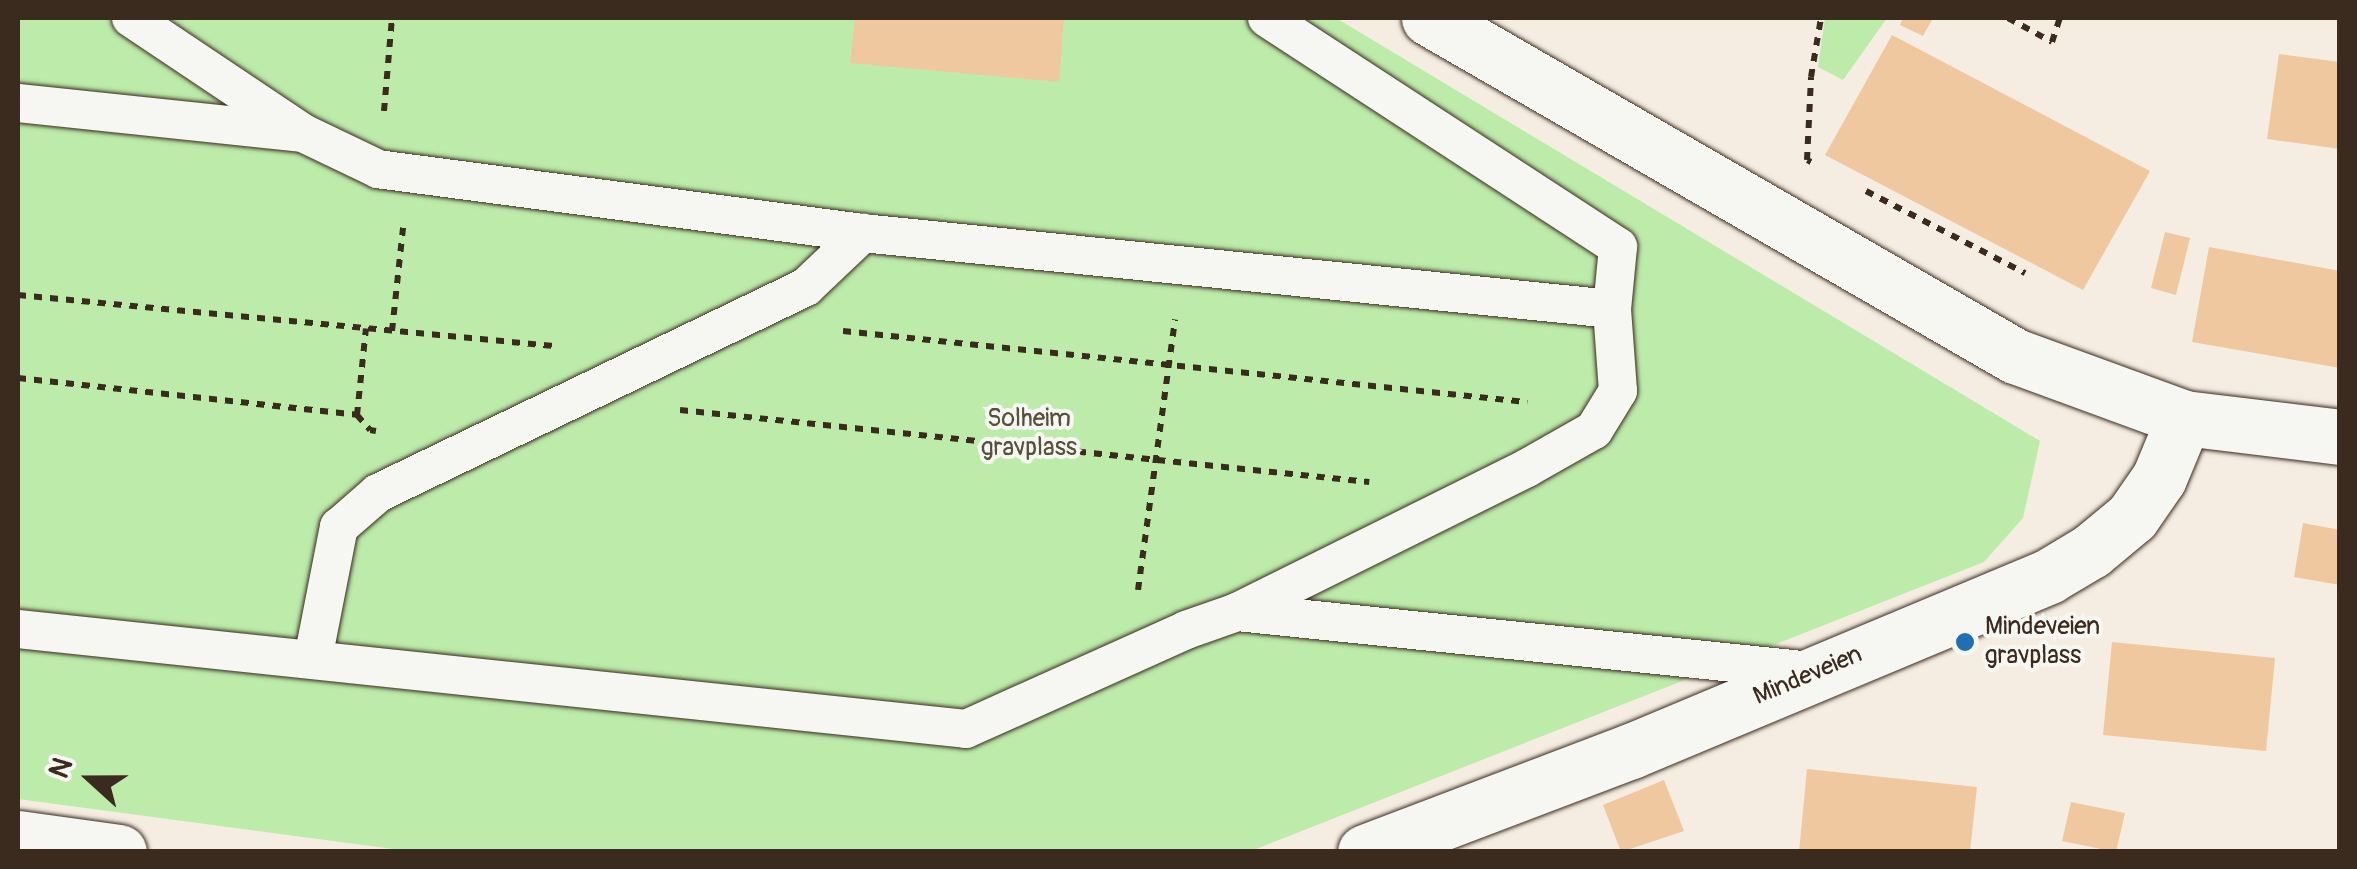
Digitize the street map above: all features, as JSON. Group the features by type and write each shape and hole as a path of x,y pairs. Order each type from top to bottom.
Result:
{"street":[{"path":"1430,18 2016,356 2184,418 2340,437"},
{"name":"Mindeveien","path":"1366,852 1631,751 1814,671 2049,576 2091,550 2132,517 2159,478 2184,418"},
{"path":"18,838 119,852"}],"lane":[{"path":"132,18 304,132 393,171 864,234 1612,310"},
{"path":"18,629 966,729 1186,630 1237,612 1594,430 1618,391 1612,310 1618,247 1267,18"},
{"path":"18,103 304,132"},
{"path":"313,659 339,527 378,493 806,286 864,234"},
{"path":"1237,612 1814,671"}],"path":[{"path":"392,18 392,331"},
{"path":"1821,18 1811,77 1807,160 1824,168"},
{"path":"2008,18 2052,42 2060,18"},
{"path":"1857,186 2024,274"},
{"path":"1138,596 1182,268"},
{"path":"18,295 565,347"},
{"path":"18,378 357,414 366,328"},
{"path":"835,330 1606,410"},
{"path":"669,409 1474,494"}],"green space":[{"name":"Solheim gravplass","path":"18,18 1336,18 2040,441 2023,518 1984,562 1251,851 416,852 18,799"},
{"path":"1825,18 1887,18 1843,80 1818,67"}],"building":[{"path":"855,18 1064,18 1059,82 850,63"},
{"path":"1903,18 1933,18 1923,36 1900,25"},
{"path":"1892,35 2150,171 2083,290 1825,155"},
{"path":"2279,54 2340,62 2340,149 2267,139"},
{"path":"2165,232 2190,238 2176,295 2151,288"},
{"path":"2209,247 2340,271 2340,368 2192,342"},
{"path":"2303,523 2340,530 2340,585 2294,577"},
{"path":"2112,642 2275,658 2266,751 2103,735"},
{"path":"1807,769 1977,787 1970,852 1799,852"},
{"path":"1664,780 1684,831 1621,852 1603,805"},
{"path":"2071,802 2125,813 2116,852 2062,841"}],"place":[{"name":"Mindeveien gravplass","path":"1965,642"}]}
